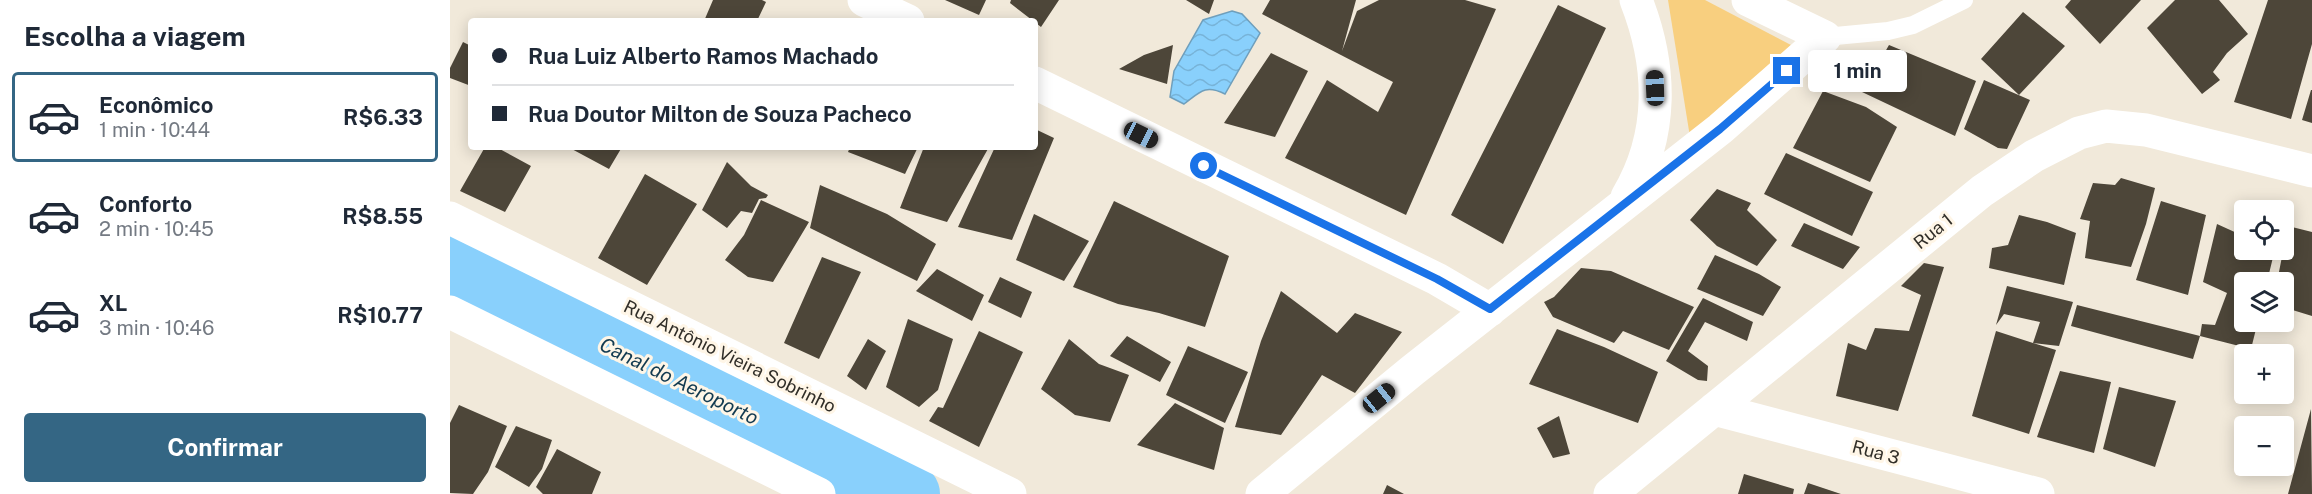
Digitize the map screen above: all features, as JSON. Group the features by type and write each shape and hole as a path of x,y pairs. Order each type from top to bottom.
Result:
{"street":[{"path":"864,0 902,18"},
{"path":"1623,204 1638,179 1648,151 1656,102 1652,48 1636,0"},
{"path":"1262,494 1490,309 1720,129 1825,37 1748,0"},
{"path":"1038,84 1437,279 1490,309"},
{"name":"Rua 1","path":"1610,494 1982,191 2034,156 2079,133 2106,126 2146,130 2312,171"},
{"name":"Rua Antônio Vieira Sobrinho","path":"450,219 1010,494"},
{"path":"450,312 819,494"},
{"name":"Rua 3","path":"1714,409 2038,494"}],"lane":[{"path":"1825,37 1888,31 1913,25 1964,0"}],"shaded area":[{"path":"1668,0 1705,0 1791,45 1690,137"}],"water":[{"path":"1232,11 1242,14 1260,33 1225,94 1207,90 1184,104 1170,97 1174,71 1203,20"}],"building":[{"path":"713,0 762,0 766,2 758,18 705,18"},
{"path":"945,0 986,0 979,15"},
{"path":"1011,0 1059,0 1041,27 1038,25 1038,18 1029,18 1010,3"},
{"path":"1186,0 1214,0 1209,14"},
{"path":"1270,0 1356,0 1342,51 1357,11 1379,0 1465,0 1496,9 1406,215 1285,158 1327,80 1378,112 1393,82 1262,14"},
{"path":"2071,0 2141,0 2100,44 2065,7"},
{"path":"2175,0 2219,0 2248,34 2227,53 2213,72 2220,80 2202,94 2147,28"},
{"path":"2268,0 2312,0 2312,44 2291,119 2234,102"},
{"path":"1558,5 1606,28 1503,244 1451,215"},
{"path":"2023,12 2065,46 2019,95 1981,59"},
{"path":"463,42 468,44 468,85 450,78 450,68"},
{"path":"1173,45 1167,84 1119,69 1144,55"},
{"path":"1889,45 1976,81 1955,136 1862,92"},
{"path":"1271,53 1308,71 1275,137 1224,123"},
{"path":"1984,80 2030,100 2007,149 1998,148 1964,129"},
{"path":"2312,90 2312,123 2302,120"},
{"path":"1823,91 1866,107 1897,127 1870,182 1793,148"},
{"path":"1038,130 1054,138 1012,240 958,227 994,150 1038,150"},
{"path":"483,150 502,150 531,166 505,212 460,191"},
{"path":"574,150 620,150 609,169"},
{"path":"849,150 917,150 905,174 848,152"},
{"path":"923,150 987,150 947,222 900,208"},
{"path":"1786,153 1873,192 1852,236 1764,194"},
{"path":"727,162 751,186 768,195 766,198 759,199 752,213 741,211 727,228 702,210"},
{"path":"645,174 697,204 647,285 598,258"},
{"path":"2121,178 2155,188 2146,224 2131,267 2085,258 2090,221 2080,219 2093,183 2115,185"},
{"path":"820,185 887,214 936,244 917,281 810,228"},
{"path":"1717,189 1751,203 1747,210 1777,240 1757,266 1717,246 1690,220"},
{"path":"761,200 809,222 773,282 748,277 725,260 744,235"},
{"path":"1114,201 1229,256 1205,327 1118,304 1073,287"},
{"path":"2161,201 2206,215 2188,295 2136,280"},
{"path":"1034,214 1089,241 1064,281 1016,260"},
{"path":"2019,215 2076,233 2064,285 1989,268 1992,248 2008,245"},
{"path":"1804,223 1860,247 1843,269 1791,246"},
{"path":"2217,224 2234,232 2234,260 2272,260 2269,272 2234,272 2234,332 2255,332 2252,344 2234,345 2200,336 2202,324 2215,325 2227,293 2203,282"},
{"path":"2294,228 2312,232 2312,316 2294,310 2294,272 2279,272 2281,260 2294,260"},
{"path":"1715,255 1759,274 1781,287 1763,316 1697,289"},
{"path":"822,257 861,272 819,359 784,343"},
{"path":"1924,263 1944,267 1898,411 1836,396 1848,343 1866,350 1875,328 1909,331 1921,295 1901,286"},
{"path":"1581,268 1611,271 1694,307 1669,350 1623,331 1614,343 1553,317 1544,302 1554,297"},
{"path":"937,269 984,295 972,321 916,291"},
{"path":"1000,277 1032,292 1021,318 988,302"},
{"path":"2007,286 2073,302 2059,346 2033,343 2040,322 2004,314 1996,325"},
{"path":"1281,291 1337,333 1355,313 1402,332 1355,393 1322,375 1281,435 1235,427 1261,341"},
{"path":"1703,298 1753,322 1747,341 1705,322 1688,351 1708,366 1707,381 1698,380 1666,361"},
{"path":"2077,305 2200,336 2193,359 2071,326"},
{"path":"908,319 953,339 938,390 919,407 886,387"},
{"path":"1557,329 1604,347 1658,372 1638,423 1529,384"},
{"path":"979,331 1023,352 979,447 929,421 938,407 943,408"},
{"path":"1996,331 2056,350 2029,434 1972,416"},
{"path":"1127,336 1171,362 1160,382 1110,356"},
{"path":"868,339 886,351 866,390 847,376"},
{"path":"1069,339 1099,364 1129,375 1110,422 1075,415 1041,389"},
{"path":"1188,346 1248,372 1225,423 1166,395"},
{"path":"2060,371 2111,382 2094,453 2037,437"},
{"path":"2119,387 2176,401 2155,467 2103,449"},
{"path":"1175,403 1224,428 1214,470 1137,445"},
{"path":"459,405 507,426 488,472 473,494 450,493 450,423"},
{"path":"2311,409 2312,494 2288,494"},
{"path":"1559,416 1570,454 1553,458 1537,428"},
{"path":"516,426 552,440 542,469 529,487 495,467"},
{"path":"557,449 601,472 592,494 543,494 536,487"},
{"path":"1744,474 1794,489 1793,494 1738,494"},
{"path":"1808,483 1841,494 1804,494"},
{"path":"1387,485 1404,494 1383,494"}],"waterway":[{"name":"Canal do Aeroporto","path":"450,267 908,494"}],"route":[{"path":"1204,166 1437,279 1490,309 1720,129 1787,71"}]}
